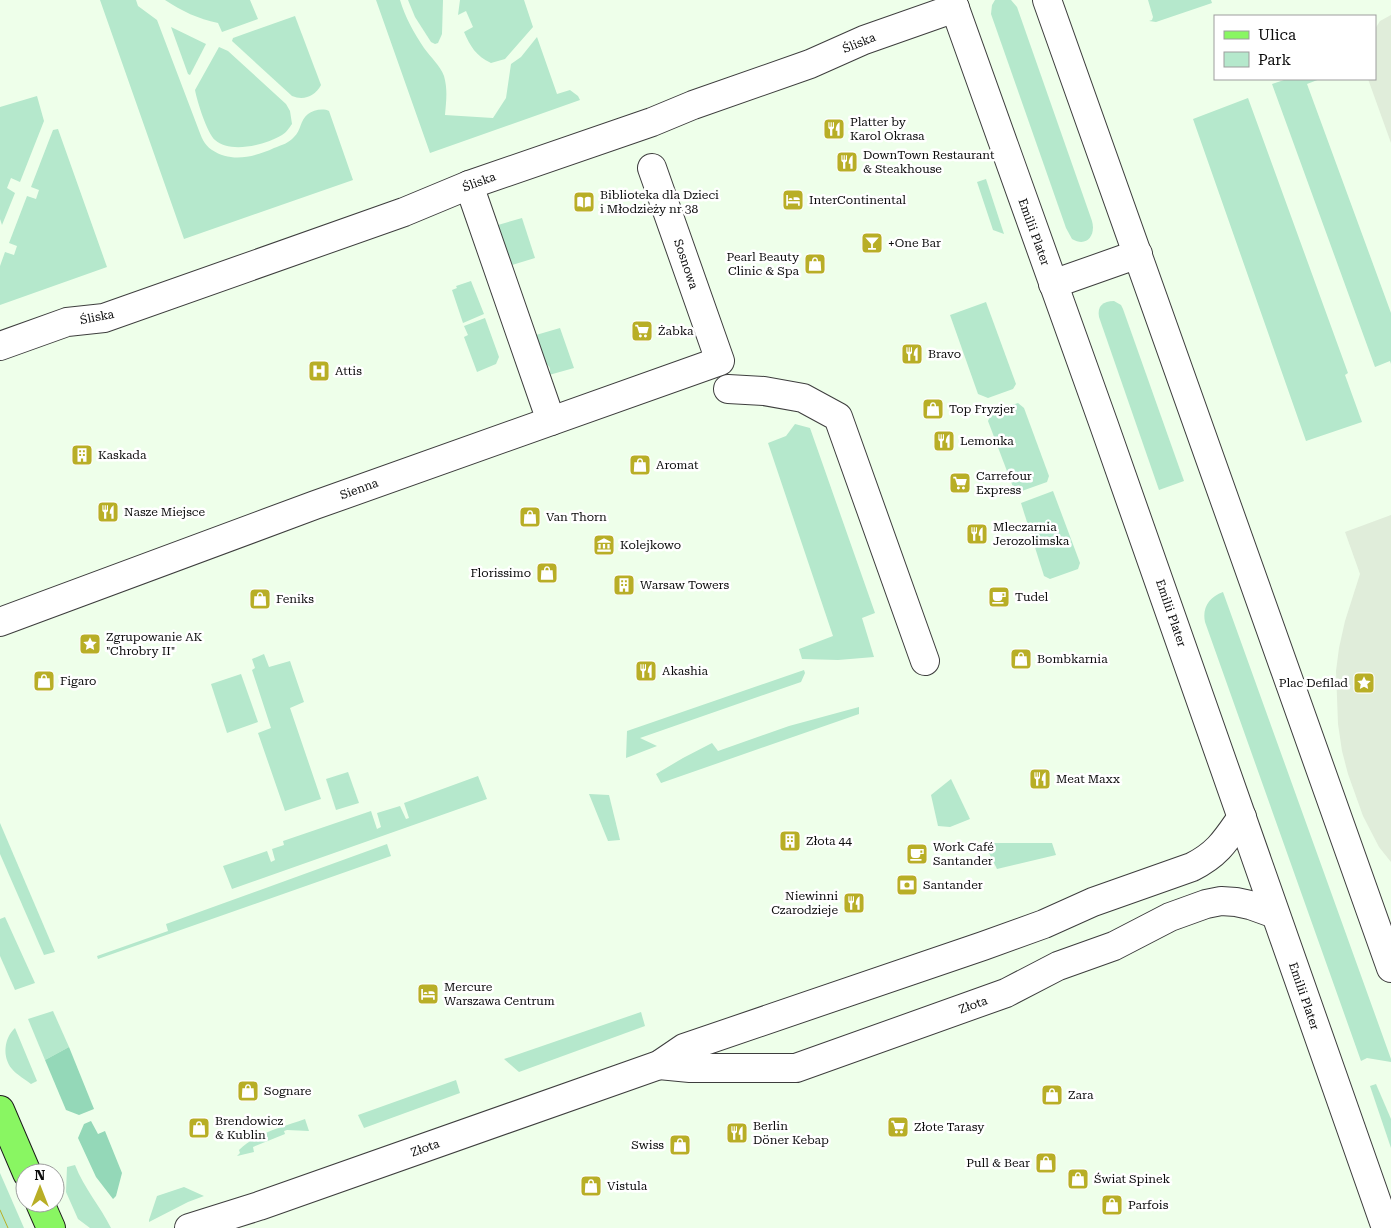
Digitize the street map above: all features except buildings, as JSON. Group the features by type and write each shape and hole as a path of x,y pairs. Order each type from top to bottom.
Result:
{"main road":[{"path":"0,1110 24,1163"},
{"path":"45,1213 51,1228"}],"street":[{"path":"1047,0 1082,103 1138,254 1391,968"},
{"name":"Śliska","path":"0,346 67,322 104,318 404,212 469,185 652,122 693,105 810,64 954,4"},
{"name":"Emilii Plater","path":"954,4 1386,1228"},
{"name":"Sosnowa","path":"652,168 720,361"},
{"path":"469,185 551,421"},
{"path":"1053,284 1138,254"},
{"name":"Sienna","path":"0,622 315,505 720,361"},
{"path":"728,389 764,391 803,398 838,417 925,661"},
{"name":"Złota","path":"190,1228 259,1206 659,1065 684,1048 1044,924 1093,902 1192,867 1207,860 1220,848 1242,817"},
{"name":"Złota","path":"659,1065 690,1068 796,1068 1006,993 1058,966 1114,946 1164,920 1206,904 1221,901 1236,902 1276,914"},
{"path":"50,1213 64,1228"}],"green space":[{"path":"100,0 136,0 138,6 157,20 200,134 209,148 219,154 235,157 259,154 290,141 298,132 305,116 318,110 327,110 329,111 353,180 184,239"},
{"path":"165,0 250,0 258,19 222,32 218,23 190,14"},
{"path":"376,0 400,0 413,31 444,76 446,91 445,115 493,118 506,98 511,64 521,57 537,37 557,94 570,90 580,100 430,153"},
{"path":"408,0 443,0 442,34 438,43 431,42 415,17"},
{"path":"460,0 524,0 533,27 505,59 491,63 477,54 466,37 464,32 473,27 466,11 458,15"},
{"path":"995,0 1011,0 1017,7 1092,221 1093,231 1086,241 1082,242 1072,239 1066,228 991,14 992,5"},
{"path":"1148,0 1211,0 1212,3 1156,22 1149,21 1153,17"},
{"path":"295,16 321,85 312,95 305,98 292,96 232,41 233,38"},
{"path":"171,27 206,44 190,75 188,74"},
{"path":"219,47 228,51 286,104 290,111 292,124 283,134 258,145 239,147 230,147 222,144 212,136 203,116 195,90"},
{"path":"1284,80 1317,80 1307,84 1391,313 1391,364 1390,361 1375,367 1272,84"},
{"path":"37,96 44,121 20,182 11,178 7,188 15,193 2,225 0,219 0,107"},
{"path":"1248,98 1348,373 1345,375 1362,422 1306,441 1193,119"},
{"path":"58,129 107,267 0,305 0,266 5,252 14,255 17,246 9,243 27,196 36,199 39,190 31,187 53,130"},
{"path":"986,179 1004,234 993,230 977,182"},
{"path":"522,218 535,258 512,265 498,225"},
{"path":"471,281 484,314 463,323 452,290 457,288 456,286"},
{"path":"1114,301 1121,305 1123,309 1184,481 1159,490 1099,317 1100,307 1107,302"},
{"path":"986,302 1016,384 1013,389 988,398 978,394 950,315"},
{"path":"485,318 499,357 496,364 477,372 464,337 468,335 464,326"},
{"path":"560,328 574,368 549,375 550,369 545,363 536,335"},
{"path":"1018,403 1024,408 1049,476 1047,482 1019,492 1013,487 988,421 992,412"},
{"path":"795,424 810,428 875,613 862,618 874,657 838,660 802,659 799,649 833,636 768,443 786,436"},
{"path":"1053,491 1080,563 1078,569 1050,579 1044,576 1021,503"},
{"path":"1223,592 1391,1062 1367,1058 1361,1061 1205,622 1205,612 1210,600"},
{"path":"264,654 269,667 290,661 304,702 290,708 321,799 285,811 258,733 271,728 252,670 255,668 252,659"},
{"path":"804,670 805,673 801,682 640,738 657,746 626,758 627,731"},
{"path":"241,674 258,722 227,733 211,684"},
{"path":"859,707 859,714 661,783 656,774 712,743 718,751 789,726"},
{"path":"348,772 359,803 336,810 326,779"},
{"path":"478,776 487,799 232,889 223,866 267,851 271,862 275,860 272,849 284,845 283,841 371,811 377,829 381,827 377,813 400,806 406,819 409,818 404,803"},
{"path":"951,779 970,819 950,827 938,826 931,795"},
{"path":"589,794 609,795 620,840 608,841"},
{"path":"0,823 55,952 44,955 0,854"},
{"path":"984,843 1052,843 1056,855 997,869"},
{"path":"387,844 391,856 98,959 97,956 168,931 166,924"},
{"path":"5,917 35,983 15,990 0,956 0,919"},
{"path":"53,1011 69,1047 45,1060 28,1019"},
{"path":"641,1012 645,1026 519,1072 504,1059"},
{"path":"15,1028 37,1081 31,1084 14,1071 7,1059 8,1037"},
{"path":"69,1047 94,1109 79,1115 66,1110 45,1060"},
{"path":"456,1080 460,1093 364,1128 358,1115"},
{"path":"1376,1084 1391,1119 1391,1148 1370,1086"},
{"path":"305,1119 309,1131 284,1131 285,1134 253,1147 254,1152 237,1156 240,1153 239,1150 253,1139"},
{"path":"91,1121 98,1134 105,1131 122,1173 116,1196 113,1199 96,1177 78,1138 84,1124"},
{"path":"75,1165 111,1228 90,1228 78,1219 66,1192 67,1167"},
{"path":"0,1173 15,1207 15,1213 17,1213 24,1228 0,1228"},
{"path":"184,1187 204,1196 149,1222 157,1196"}],"shaded area":[{"path":"1391,15 1391,143 1368,80 1376,80 1376,27 1380,21"},
{"name":"Plac Defilad","path":"1391,515 1391,862 1379,847 1363,816 1348,774 1338,724 1336,671 1345,621 1360,574 1345,532"}],"tram line":[{"path":"0,1210 8,1228"}],"place":[{"name":"Platter by Karol Okrasa","path":"834,129"},
{"name":"DownTown Restaurant & Steakhouse","path":"847,162"},
{"name":"InterContinental","path":"793,200"},
{"name":"Biblioteka dla Dzieci i Młodzieży nr 38","path":"584,202"},
{"name":"+One Bar","path":"872,243"},
{"name":"Pearl Beauty Clinic & Spa","path":"815,264"},
{"name":"Żabka","path":"642,331"},
{"name":"Bravo","path":"912,354"},
{"name":"Attis","path":"319,371"},
{"name":"Top Fryzjer","path":"933,409"},
{"name":"Lemonka","path":"944,441"},
{"name":"Kaskada","path":"82,455"},
{"name":"Aromat","path":"640,465"},
{"name":"Carrefour Express","path":"960,483"},
{"name":"Nasze Miejsce","path":"108,512"},
{"name":"Van Thorn","path":"530,517"},
{"name":"Mleczarnia Jerozolimska","path":"977,534"},
{"name":"Kolejkowo","path":"604,545"},
{"name":"Florissimo","path":"547,573"},
{"name":"Warsaw Towers","path":"624,585"},
{"name":"Tudel","path":"999,597"},
{"name":"Feniks","path":"260,599"},
{"name":"Zgrupowanie AK \"Chrobry II\"","path":"90,644"},
{"name":"Bombkarnia","path":"1021,659"},
{"name":"Akashia","path":"646,671"},
{"name":"Figaro","path":"44,681"},
{"name":"Plac Defilad","path":"1364,683"},
{"name":"Meat Maxx","path":"1040,779"},
{"name":"Złota 44","path":"790,841"},
{"name":"Work Café Santander","path":"917,854"},
{"name":"Santander","path":"907,885"},
{"name":"Niewinni Czarodzieje","path":"854,903"},
{"name":"Mercure Warszawa Centrum","path":"428,994"},
{"name":"Sognare","path":"248,1091"},
{"name":"Zara","path":"1052,1095"},
{"name":"Złote Tarasy","path":"898,1127"},
{"name":"Brendowicz & Kublin","path":"199,1128"},
{"name":"Berlin Döner Kebap","path":"737,1133"},
{"name":"Swiss","path":"680,1145"},
{"name":"Pull & Bear","path":"1046,1163"},
{"name":"Świat Spinek","path":"1078,1179"},
{"name":"Vistula","path":"591,1186"},
{"name":"Parfois","path":"1112,1205"}]}
